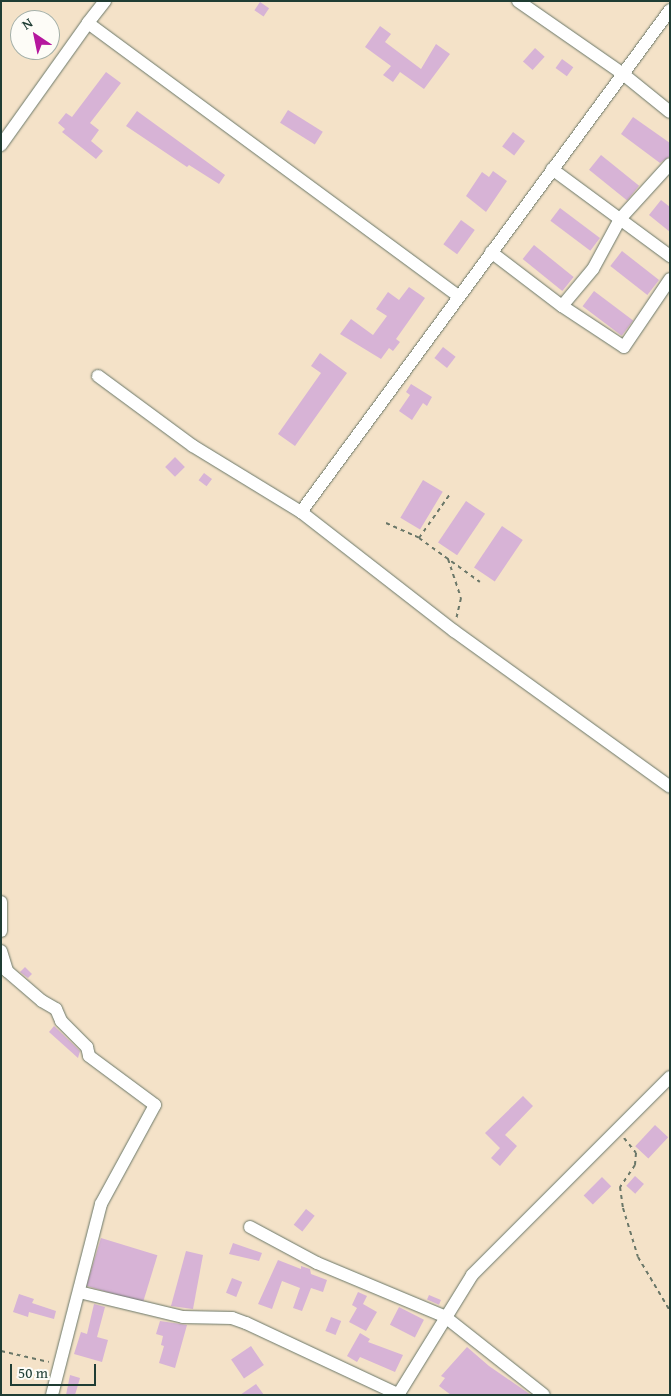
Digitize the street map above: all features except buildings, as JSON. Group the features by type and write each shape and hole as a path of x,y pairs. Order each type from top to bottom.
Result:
{"street":[{"path":"1,145 105,1"},
{"path":"518,1 623,74 670,112"},
{"path":"301,512 670,10"},
{"path":"88,23 458,296"},
{"path":"562,306 593,269 620,219 670,164"},
{"path":"552,169 670,256"},
{"path":"491,252 562,306 624,347 670,279"},
{"path":"98,376 193,446 301,512 454,631 670,787"},
{"path":"1,902 1,931"},
{"path":"1,951 7,971 42,1001 56,1008 61,1021 86,1047 89,1056 155,1105 105,1193 52,1395"},
{"path":"79,1292 183,1317 232,1318 399,1395 444,1316 472,1274 502,1241 670,1078"},
{"path":"250,1227 317,1263 444,1316 544,1395"}],"path":[{"path":"419,538 450,494"},
{"path":"386,523 419,538 480,582"},
{"path":"448,559 461,598 454,631"},
{"path":"618,1130 636,1153 635,1165 620,1187 623,1208 638,1257 670,1310"},
{"path":"1,1351 61,1364"}]}
